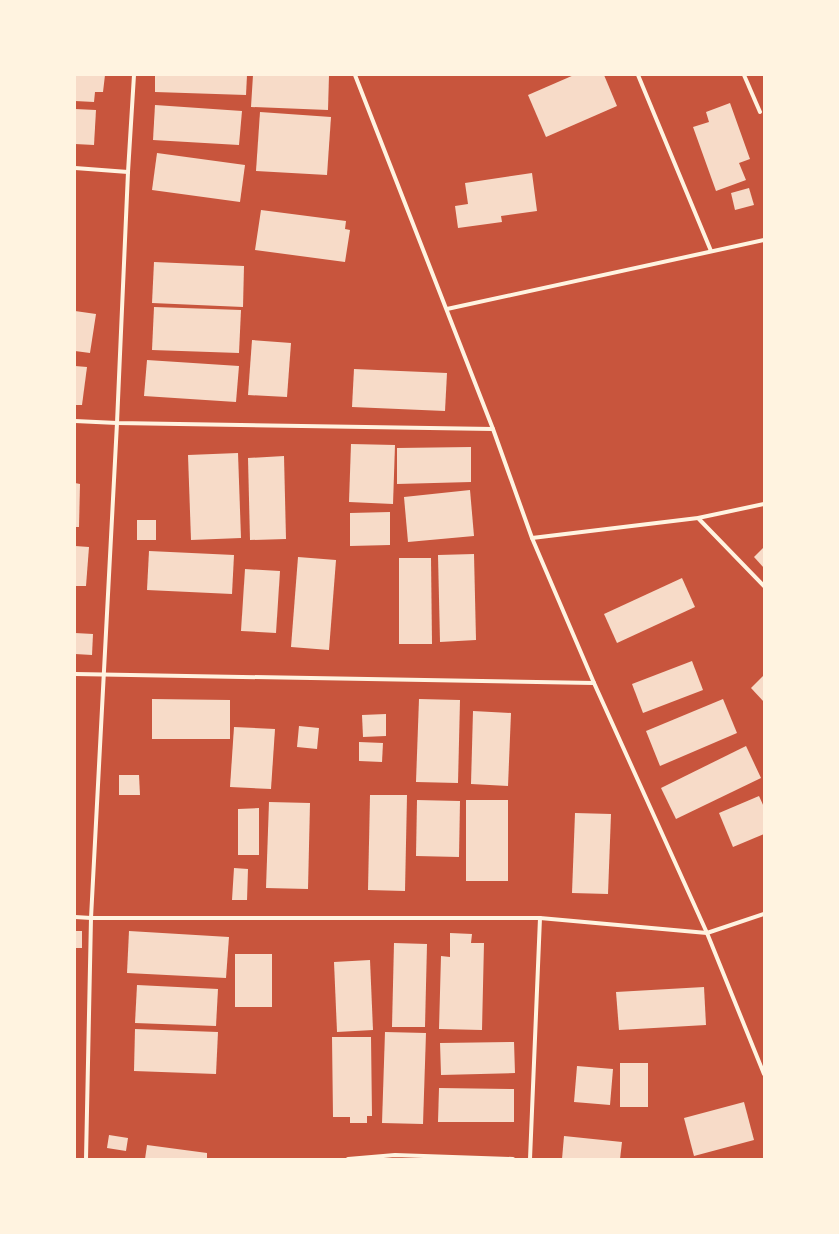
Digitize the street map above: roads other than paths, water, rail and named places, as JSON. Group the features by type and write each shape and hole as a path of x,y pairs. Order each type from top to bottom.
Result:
{"street":[{"path":"86,1159 91,918 134,75"},
{"path":"355,75 493,429 532,538 594,683 707,932 764,1074"},
{"path":"638,75 711,250"},
{"path":"744,75 760,112"},
{"path":"75,168 128,172"},
{"path":"447,309 711,250 764,240"},
{"path":"75,421 493,429"},
{"path":"532,538 698,518 764,504"},
{"path":"698,518 764,586"},
{"path":"75,674 594,683"},
{"path":"75,917 540,918 707,932 764,914"},
{"path":"530,1159 540,918"},
{"path":"348,1159 395,1155 513,1159"}]}
